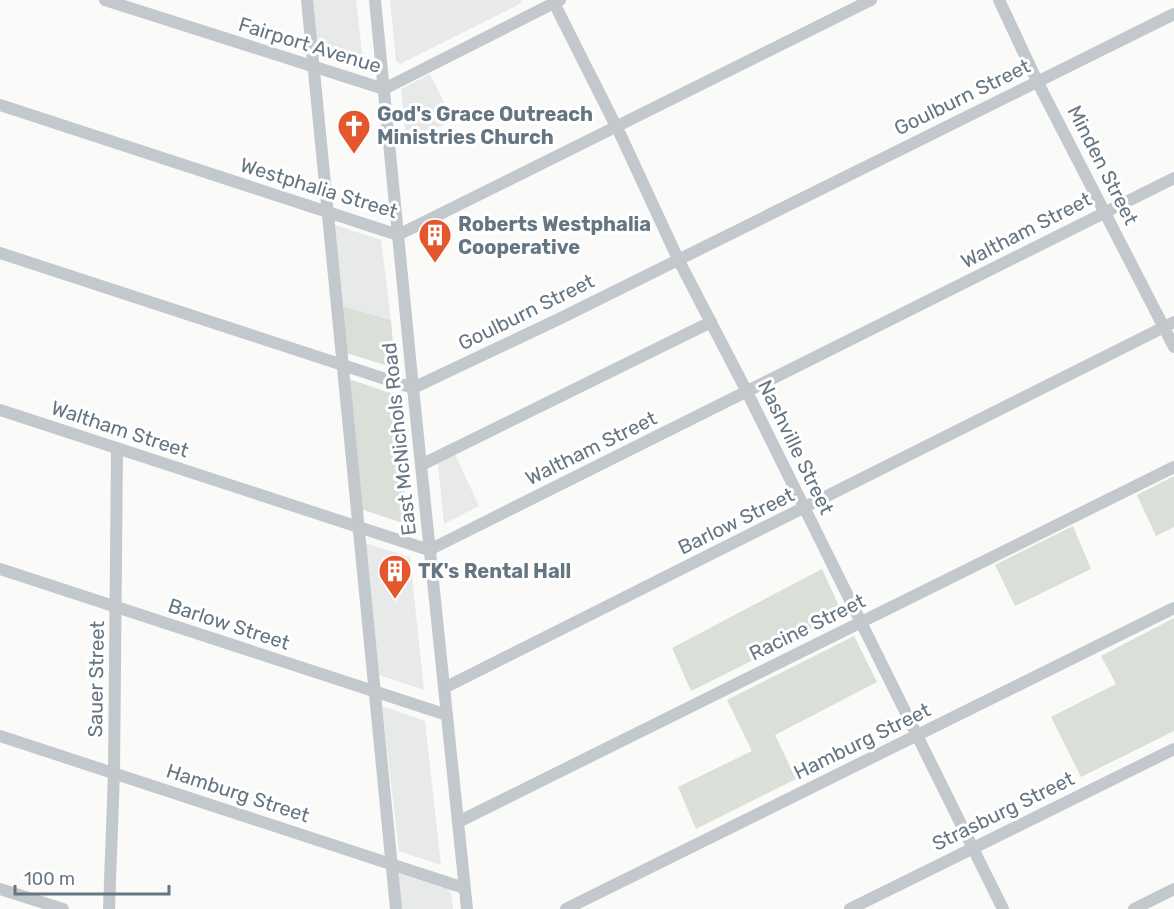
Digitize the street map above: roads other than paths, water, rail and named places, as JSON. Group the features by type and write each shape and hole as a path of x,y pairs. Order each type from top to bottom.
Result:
{"street":[{"name":"Fairport Avenue","path":"105,0 384,89 557,1"},
{"path":"307,0 396,909"},
{"name":"East McNichols Road","path":"375,0 412,388 467,909"},
{"name":"Westphalia Street","path":"0,105 398,235 871,0"},
{"name":"Minden Street","path":"999,0 1037,81 1104,212 1169,325 1174,347"},
{"name":"Nashville Street","path":"557,1 678,259 747,392 1003,909"},
{"name":"Goulburn Street","path":"412,388 563,317 1174,14"},
{"name":"Waltham Street","path":"0,410 429,549 1174,178"},
{"path":"0,252 412,388"},
{"path":"421,465 711,322"},
{"name":"Barlow Street","path":"444,688 1169,325"},
{"name":"Sauer Street","path":"110,909 114,773 117,449"},
{"name":"Racine Street","path":"458,822 1174,467"},
{"name":"Barlow Street","path":"0,569 447,715"},
{"name":"Hamburg Street","path":"566,909 1174,608"},
{"name":"Hamburg Street","path":"0,736 464,888"},
{"name":"Strasburg Street","path":"850,909 1174,749"},
{"path":"0,889 63,909"},
{"path":"1134,909 1174,889"}],"place":[{"name":"God's Grace Outreach Ministries Church","path":"354,155"},
{"name":"Roberts Westphalia Cooperative","path":"435,264"},
{"name":"TK's Rental Hall","path":"395,600"}]}
